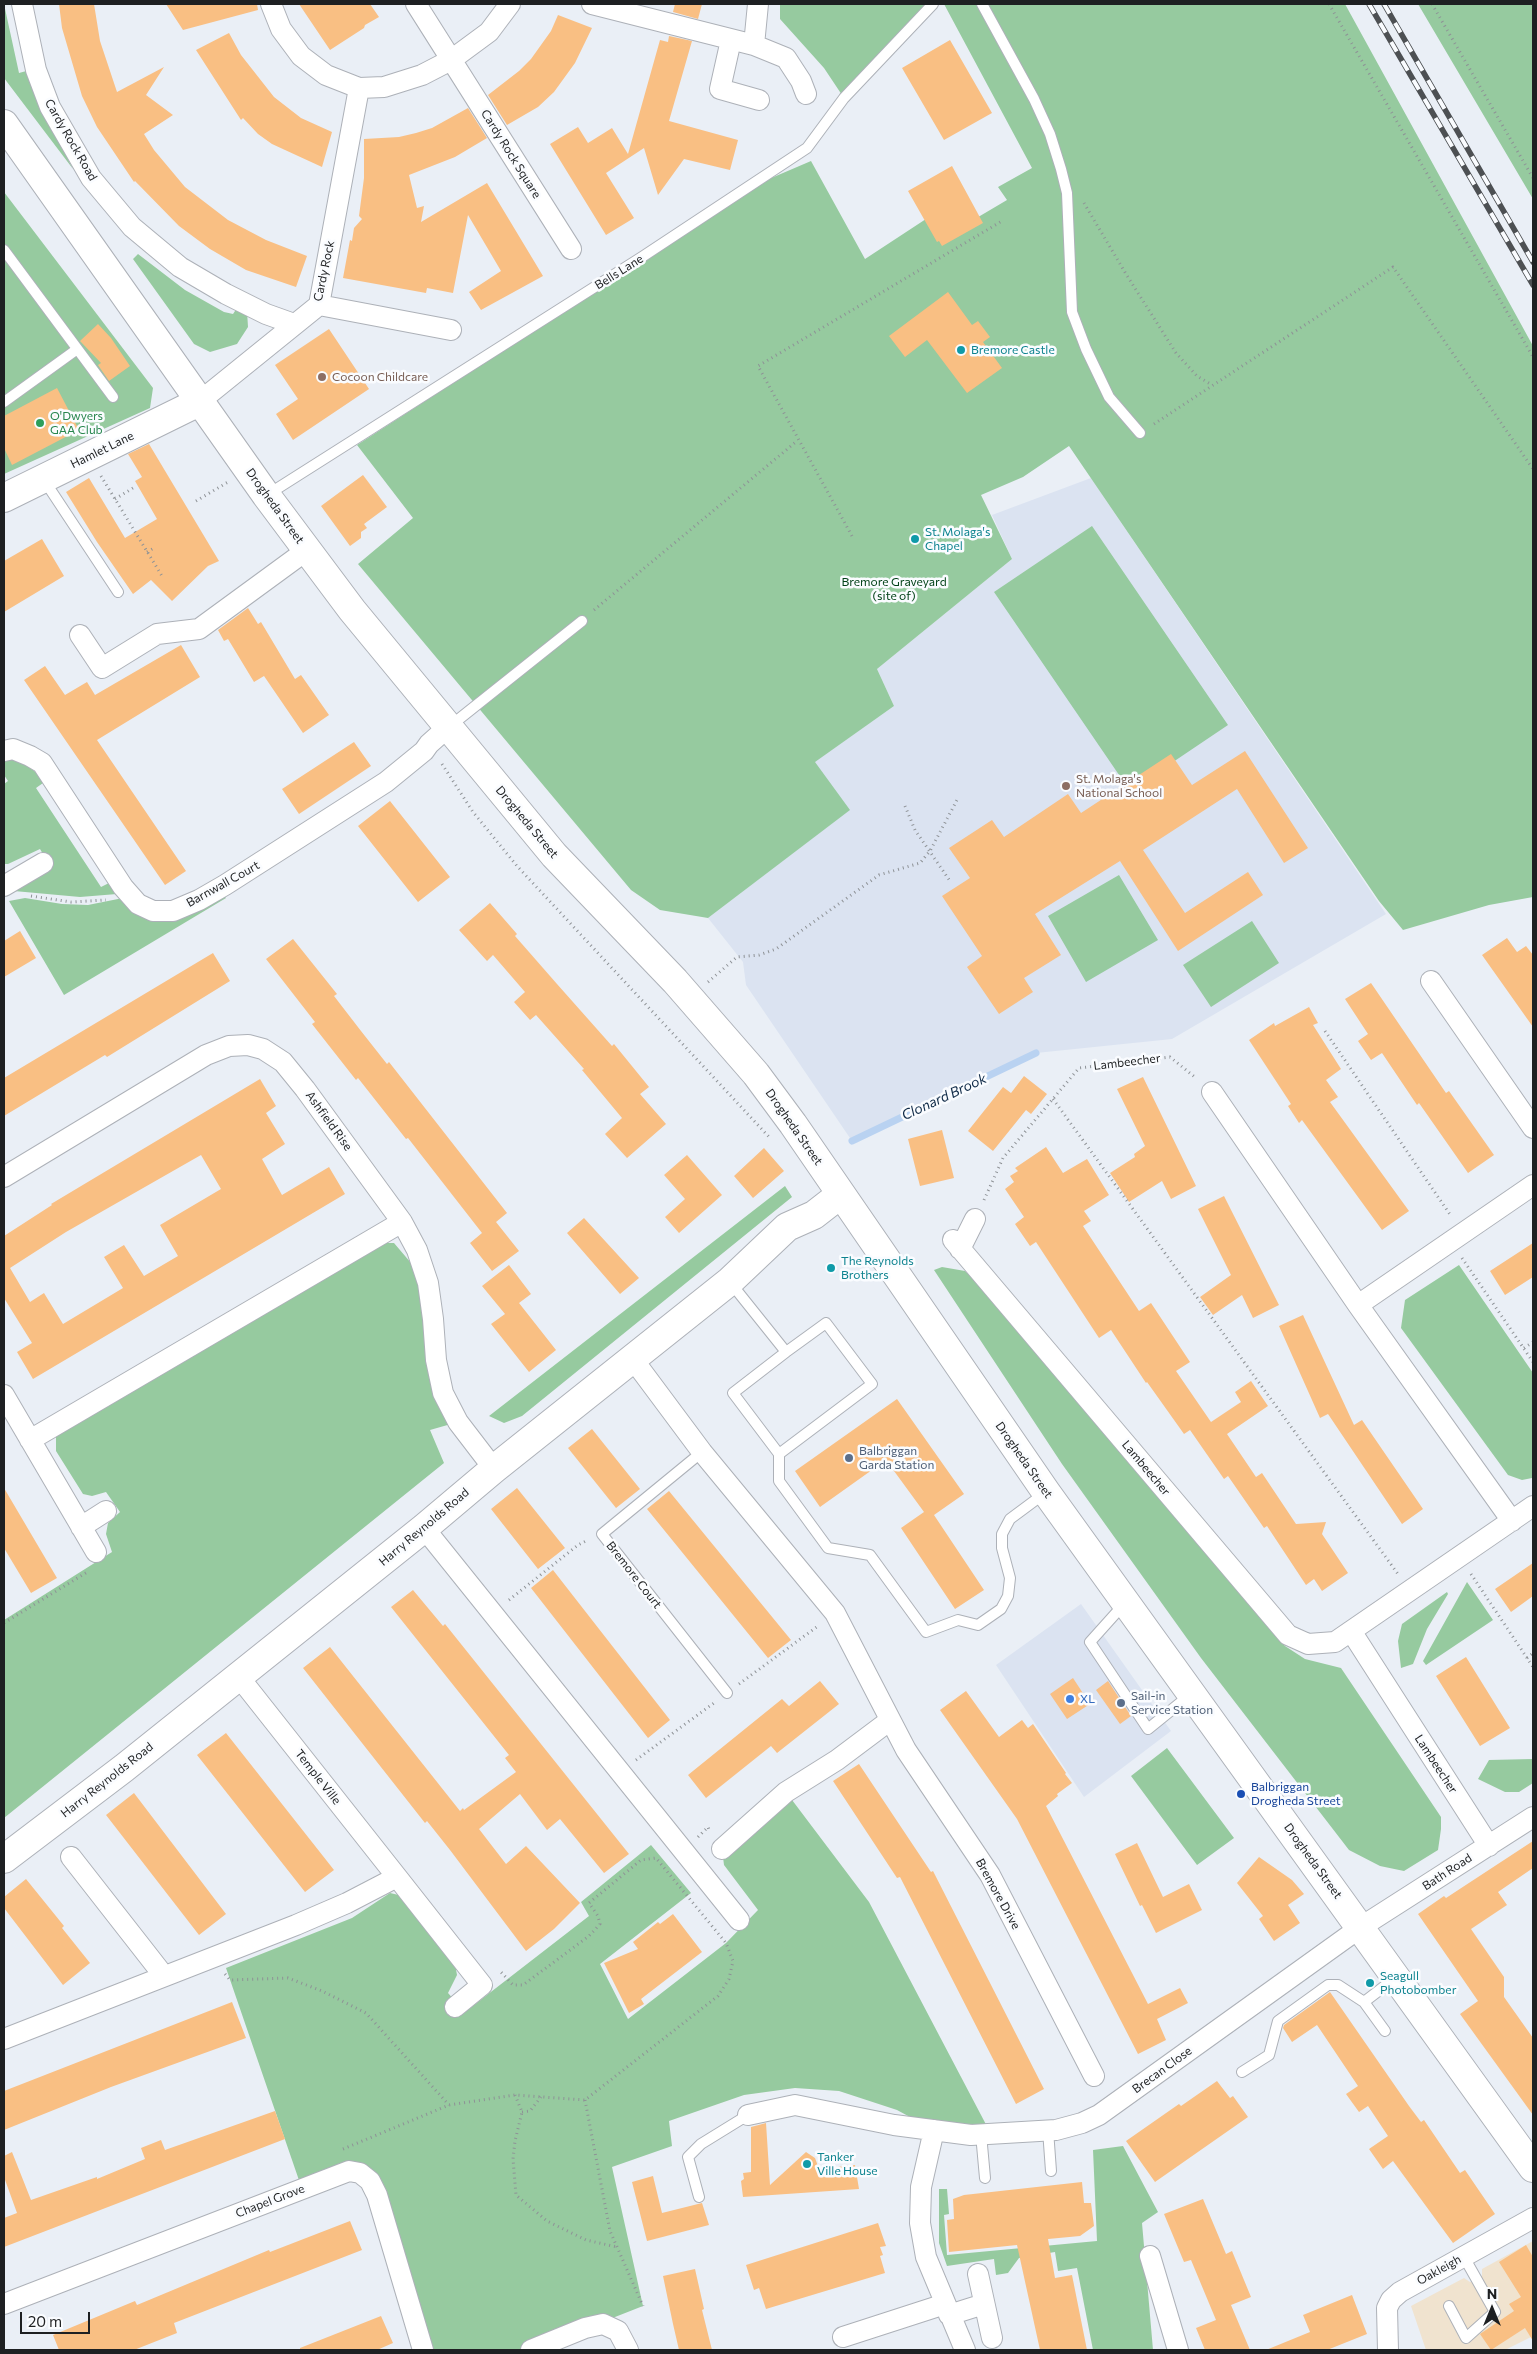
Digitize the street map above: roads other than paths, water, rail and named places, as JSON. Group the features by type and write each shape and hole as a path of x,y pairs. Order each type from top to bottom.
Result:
{"main road":[{"name":"Drogheda Street","path":"4,124 199,402 352,610 554,855 690,998 756,1074 1046,1492 1533,2168"},
{"name":"Hamlet Lane","path":"4,498 199,402"},
{"name":"Harry Reynolds Road","path":"4,1859 239,1677 424,1528 494,1469 730,1281 787,1227 814,1215 841,1194"}],"street":[{"name":"Cardy Rock Road","path":"22,4 36,70 50,107 91,178 132,227 180,267 226,294 266,314 294,324"},
{"path":"271,4 281,29 300,56 326,75 359,88 384,87 422,75 451,60 489,32 510,4"},
{"name":"Cardy Rock Square","path":"416,4 571,249"},
{"path":"592,4 754,45 786,58 801,81 806,94"},
{"path":"754,45 758,4"},
{"path":"731,40 720,89 759,100"},
{"name":"Cardy Rock","path":"199,402 319,305 359,88"},
{"path":"319,305 451,330"},
{"path":"80,635 102,668 157,634 199,629 307,550"},
{"name":"Barnwall Court","path":"4,751 12,749 42,763 123,887 138,904 153,910 173,910 199,900 225,885 386,782 424,751 428,744 448,727"},
{"path":"4,886 43,863"},
{"path":"1431,981 1533,1128"},
{"name":"Ashfield Rise","path":"4,1177 206,1055 229,1046 248,1045 263,1049 283,1062 305,1089 402,1222 417,1250 428,1283 436,1360 443,1393 458,1422 494,1469"},
{"path":"1212,1092 1358,1305 1512,1521"},
{"path":"1358,1305 1533,1185"},
{"name":"Lambeecher","path":"975,1218 957,1244 1288,1635 1308,1644 1335,1642 1533,1506"},
{"path":"30,1440 402,1222"},
{"path":"632,1358 702,1452 835,1613 889,1721 837,1760 786,1792 722,1849"},
{"path":"4,1395 96,1552"},
{"path":"81,1526 106,1511"},
{"path":"424,1528 740,1920"},
{"name":"Lambeecher","path":"1351,1631 1489,1846"},
{"name":"Temple Ville","path":"239,1677 482,1985 455,2007"},
{"name":"Bremore Drive","path":"889,1721 906,1750 990,1875 1094,2076"},
{"name":"Bath Road","path":"1361,1927 1533,1817"},
{"path":"71,1857 164,1976"},
{"path":"4,2039 347,1903 397,1876"},
{"name":"Brecan Close","path":"748,2115 795,2105 894,2125 981,2134 1048,2130 1082,2123 1099,2115 1361,1927"},
{"path":"934,2130 922,2187 920,2223 926,2256 965,2350"},
{"name":"Chapel Grove","path":"4,2304 349,2171 360,2173 370,2181 377,2195 423,2350"},
{"name":"Oakleigh","path":"1388,2350 1387,2308 1391,2300 1400,2292 1533,2218"},
{"path":"1150,2256 1178,2350"},
{"path":"978,2274 992,2338"},
{"path":"843,2337 947,2309 984,2304"},
{"path":"531,2350 585,2328 603,2324 618,2330 628,2350"}],"lane":[{"name":"Bells Lane","path":"266,495 642,257 807,148 844,98 933,4"},
{"path":"982,4 1034,99 1050,134 1067,193 1072,312 1086,349 1109,397 1140,433"},
{"path":"4,250 76,350 113,397"},
{"path":"4,402 76,350"},
{"path":"44,479 118,592"},
{"path":"448,727 582,621"},
{"path":"730,1281 786,1352"},
{"path":"779,1454 872,1384 826,1323 733,1393 779,1454 779,1480 828,1548 870,1555 926,1632 958,1620 978,1625 1001,1609 1008,1596 1010,1578 1002,1548 1002,1534 1010,1519 1046,1492"},
{"name":"Bremore Court","path":"702,1452 602,1534 727,1693"},
{"path":"1125,1602 1090,1642 1148,1729 1192,1694"},
{"path":"1364,2002 1397,1977"},
{"path":"1242,2072 1269,2055 1278,2021 1328,1985 1338,1985 1364,2002 1385,2031"},
{"path":"699,2197 688,2157 702,2144 748,2115"},
{"path":"1048,2130 1051,2171"},
{"path":"981,2134 985,2178"},
{"path":"1449,2306 1466,2338 1495,2312 1464,2256"}],"waterway":[{"name":"Clonard Brook","path":"852,1141 1036,1053"}],"railway":[{"path":"1369,4 1533,285"},
{"path":"1384,4 1533,262"}],"place":[{"name":"Bremore Castle","path":"961,350"},
{"name":"Cocoon Childcare","path":"322,377"},
{"name":"O'Dwyers GAA Club","path":"40,423"},
{"name":"St. Molaga's Chapel","path":"915,539"},
{"name":"St. Molaga's National School","path":"1066,786"},
{"name":"The Reynolds Brothers","path":"831,1268"},
{"name":"Balbriggan Garda Station","path":"849,1458"},
{"name":"XL","path":"1070,1699"},
{"name":"Sail-in Service Station","path":"1121,1703"},
{"name":"Balbriggan Drogheda Street","path":"1241,1794"},
{"name":"Seagull Photobomber","path":"1370,1983"},
{"name":"Tanker Ville House","path":"807,2164"}],"park label":[{"name":"Bremore Graveyard (site of)","path":"894,589"}]}
